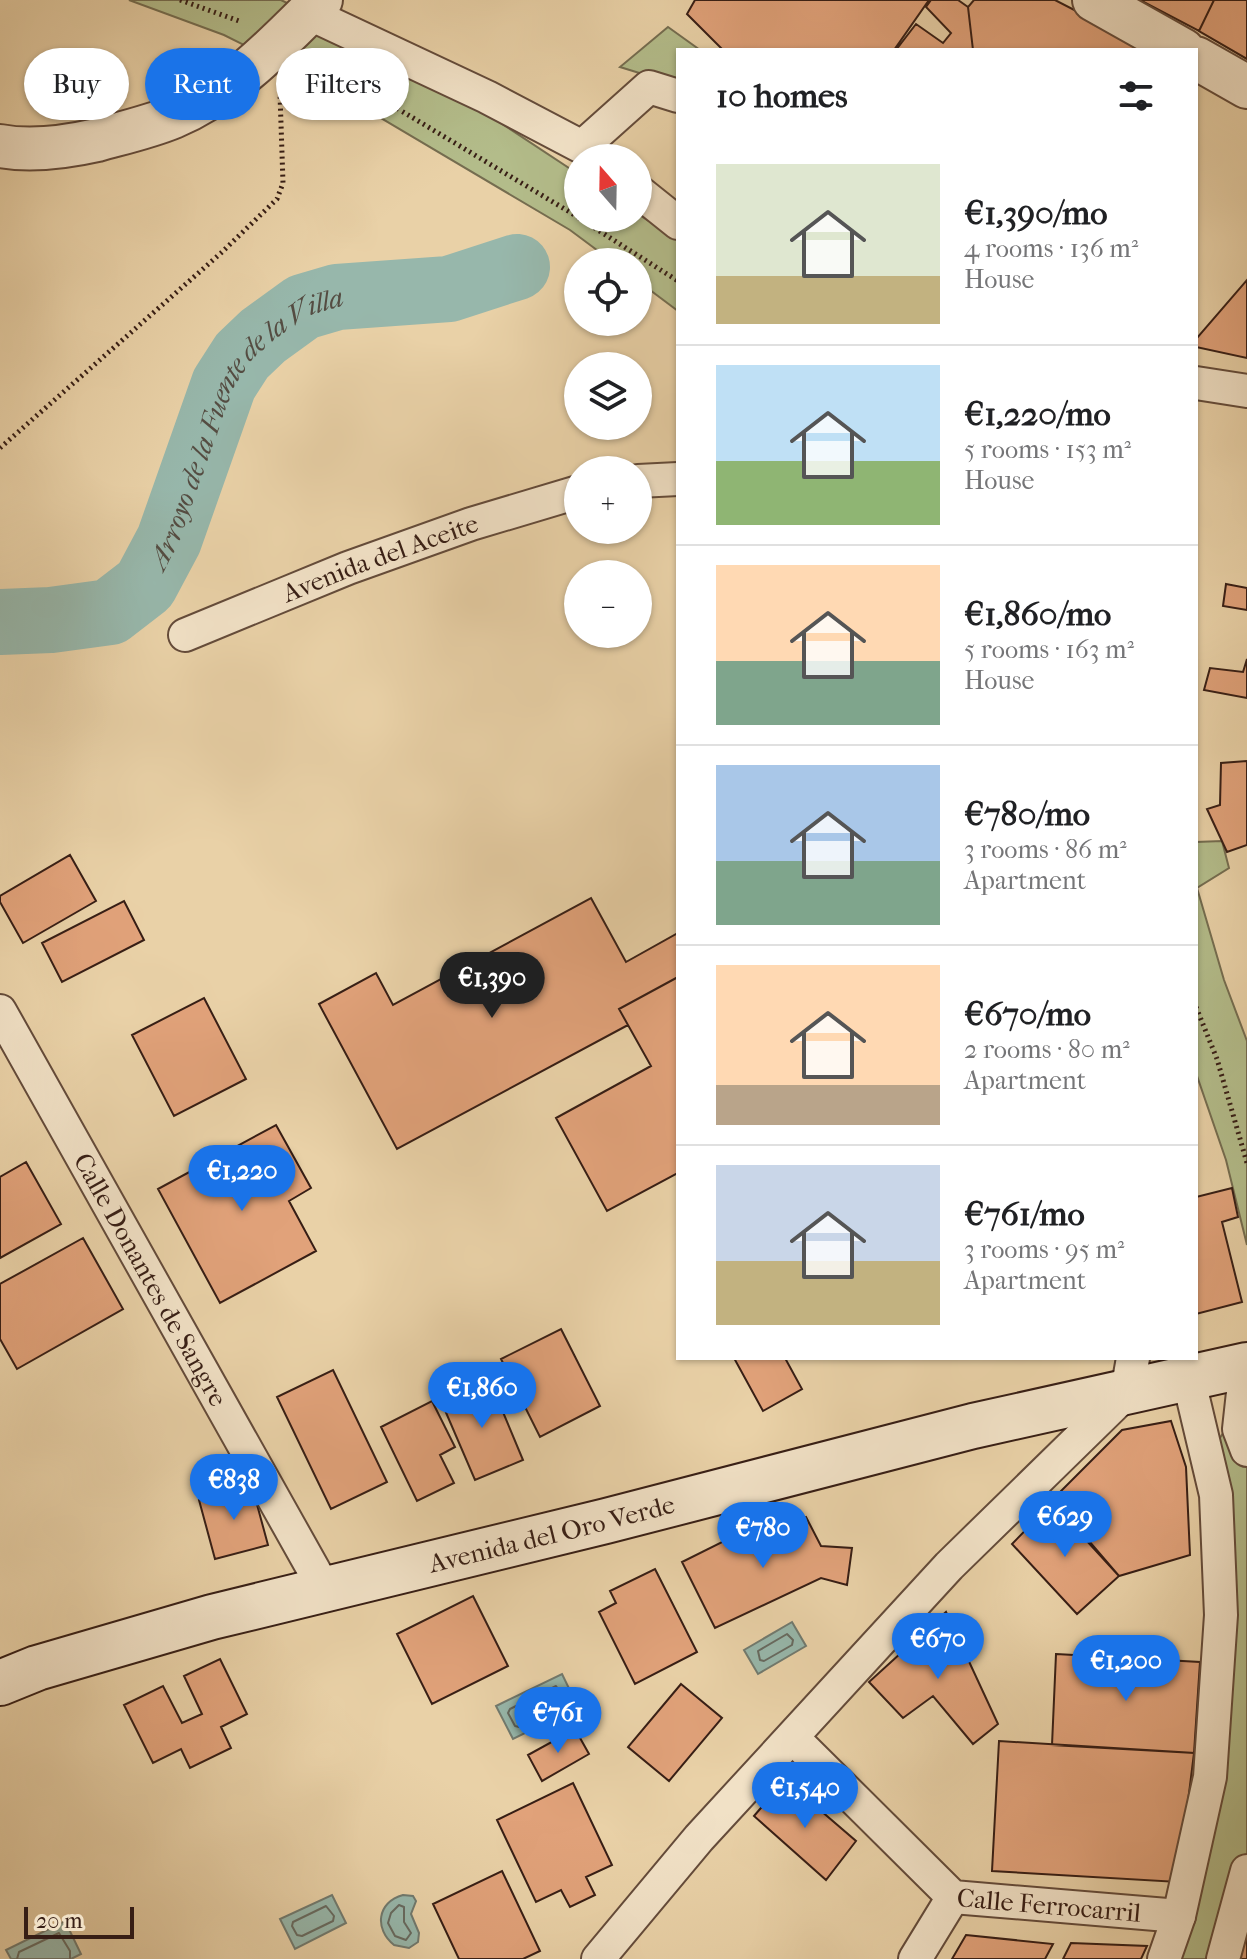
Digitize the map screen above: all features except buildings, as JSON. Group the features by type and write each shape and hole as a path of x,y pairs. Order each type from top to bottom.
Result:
{"main road":[{"name":"Avenida del Oro Verde","path":"0,1683 37,1668 212,1617 591,1525 973,1426 1130,1375 1188,1377 1246,1365"}],"street":[{"path":"1094,0 1179,48"},
{"path":"0,146 20,150 77,144 174,117 218,92 295,26 487,97 573,144"},
{"path":"1198,59 1247,87"},
{"path":"597,144 649,87 676,95"},
{"path":"652,202 676,221"},
{"path":"1198,383 1247,391"},
{"path":"652,480 676,479"},
{"name":"Avenida del Aceite","path":"185,635 361,563 471,524 564,496"},
{"name":"Calle Donantes de Sangre","path":"0,1011 325,1590"},
{"path":"1246,1365 1239,1429 1247,1450"},
{"path":"598,1959 699,1838 1130,1375"},
{"path":"1164,1959 1179,1916 1210,1777 1221,1615 1216,1495 1188,1377"},
{"name":"Calle Ferrocarril","path":"793,1738 953,1897 1179,1916"},
{"path":"1223,1959 1247,1871"},
{"path":"915,1959 953,1897"}],"path":[{"path":"180,0 241,21 295,26 347,78 564,209"},
{"path":"0,448 221,253 277,199 283,183 282,101 295,26"},
{"path":"601,232 676,280"},
{"path":"1198,1012 1217,1059 1247,1163"}],"green space":[{"path":"129,0 281,0 379,48 276,48 276,61 260,53 260,48 250,48 224,35"},
{"path":"668,27 697,48 676,48 676,84 620,67"},
{"path":"409,63 564,165 564,226 384,120 409,120"},
{"path":"652,223 676,239 676,310 652,292 652,248 594,248 573,232 652,232"},
{"path":"1222,841 1229,868 1198,887 1198,842"},
{"path":"1198,891 1224,980 1247,1041 1247,1245 1226,1160 1198,1079"},
{"path":"1247,1396 1247,1871 1223,1959 1176,1959 1209,1827 1216,1444"}],"water":[{"path":"792,1622 806,1646 758,1674 744,1650"},
{"path":"562,1674 578,1707 513,1739 496,1706"},
{"path":"332,1895 346,1923 295,1949 280,1919"},
{"path":"403,1895 413,1896 416,1901 411,1914 419,1933 418,1942 409,1948 394,1945 381,1924 383,1910"},
{"path":"65,1921 81,1954 71,1959 11,1959 6,1950"}],"waterway":[{"name":"Arroyo de la Fuente de la Villa","path":"0,622 51,620 110,612 145,585 169,540 224,384 242,356 263,336 303,307 337,297 449,289 517,267"}]}
